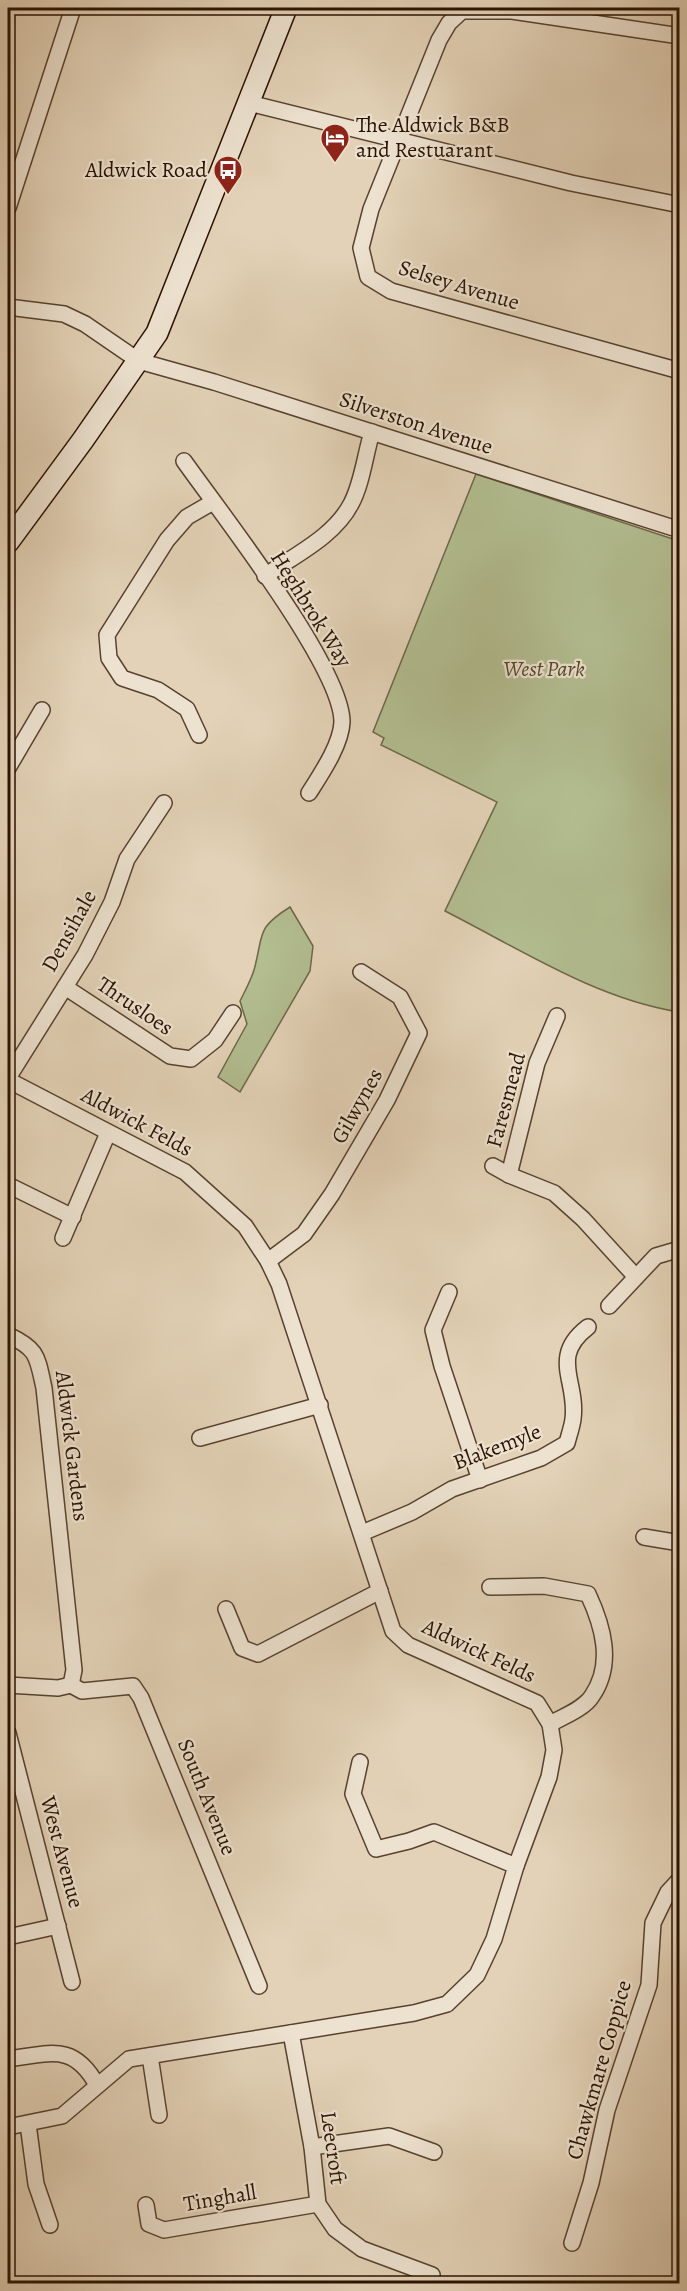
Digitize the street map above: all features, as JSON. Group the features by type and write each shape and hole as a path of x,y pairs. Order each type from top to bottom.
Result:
{"main road":[{"path":"8,542 157,333 286,8"}],"street":[{"path":"8,208 74,8"},
{"name":"Selsey Avenue","path":"680,36 513,11 462,11 449,23 439,40 371,209 361,248 368,277 391,291 680,372"},
{"path":"249,103 571,183 680,205"},
{"name":"Silverston Avenue","path":"8,307 64,314 85,324 139,361 680,530"},
{"path":"265,576 328,532 340,519 351,504 372,432"},
{"name":"Heghbrok Way","path":"184,461 304,634 334,688 342,723 328,762 309,793"},
{"path":"199,735 187,709 158,690 122,678 109,658 107,635 167,540 187,517 213,502"},
{"path":"8,768 42,710"},
{"name":"Densihale","path":"8,1079 65,987 112,902 127,859 164,803"},
{"name":"Gilwynes","path":"268,1261 304,1234 332,1194 387,1100 419,1033 400,997 361,972"},
{"name":"Thrusloes","path":"65,987 170,1056 190,1059 215,1040 233,1012"},
{"name":"Faresmead","path":"557,1016 537,1063 509,1175 554,1193 583,1219 636,1277"},
{"name":"Aldwick Felds","path":"8,1079 185,1172 245,1226 268,1261 279,1284 393,1630 408,1645 537,1702 550,1724 554,1750 549,1777 516,1866 494,1939 477,1975 447,2004 414,2013 129,2059 62,2116 8,2127"},
{"path":"63,1238 108,1133"},
{"path":"493,1166 509,1175"},
{"path":"8,1185 73,1217"},
{"path":"609,1306 656,1256 680,1249"},
{"path":"449,1292 433,1330 442,1366 480,1480"},
{"name":"Blakemyle","path":"362,1533 412,1512 452,1489 541,1458 567,1443 574,1418 567,1354 573,1338 588,1326"},
{"name":"Aldwick Gardens","path":"8,1335 26,1344 34,1352 44,1388 74,1670 71,1685"},
{"path":"200,1438 320,1405"},
{"path":"644,1537 680,1543"},
{"path":"490,1587 544,1586 588,1594 601,1620 605,1648 603,1670 592,1697 550,1724"},
{"path":"226,1609 242,1648 258,1654 380,1591"},
{"path":"8,1685 58,1688 71,1685"},
{"name":"South Avenue","path":"71,1685 82,1691 133,1686 141,1698 260,1986"},
{"name":"West Avenue","path":"8,1733 72,1982"},
{"path":"360,1762 353,1794 376,1849 434,1832 516,1866"},
{"name":"Chawkmare Coppice","path":"572,2243 591,2183 607,2110 649,1985 653,1923 668,1892 680,1879"},
{"path":"8,1937 58,1926"},
{"name":"Leecroft","path":"291,2033 312,2147 318,2204 335,2229 362,2249 432,2276"},
{"path":"8,2059 48,2054 73,2055 87,2066 97,2085"},
{"path":"150,2056 159,2115"},
{"path":"28,2124 36,2184 50,2224"},
{"path":"312,2147 389,2136 435,2152"},
{"name":"Tinghall","path":"146,2205 149,2224 164,2230 318,2204"}],"green space":[{"name":"West Park","path":"476,474 679,541 679,1012 618,996 588,984 445,911 497,802 381,745 384,738 373,732"},
{"path":"290,907 313,946 310,971 240,1092 218,1077 247,1024 240,1001 253,974 263,933 271,921"}],"place":[{"name":"The Aldwick B&B and Restuarant","path":"335,164"},
{"name":"Aldwick Road","path":"228,196"}]}
